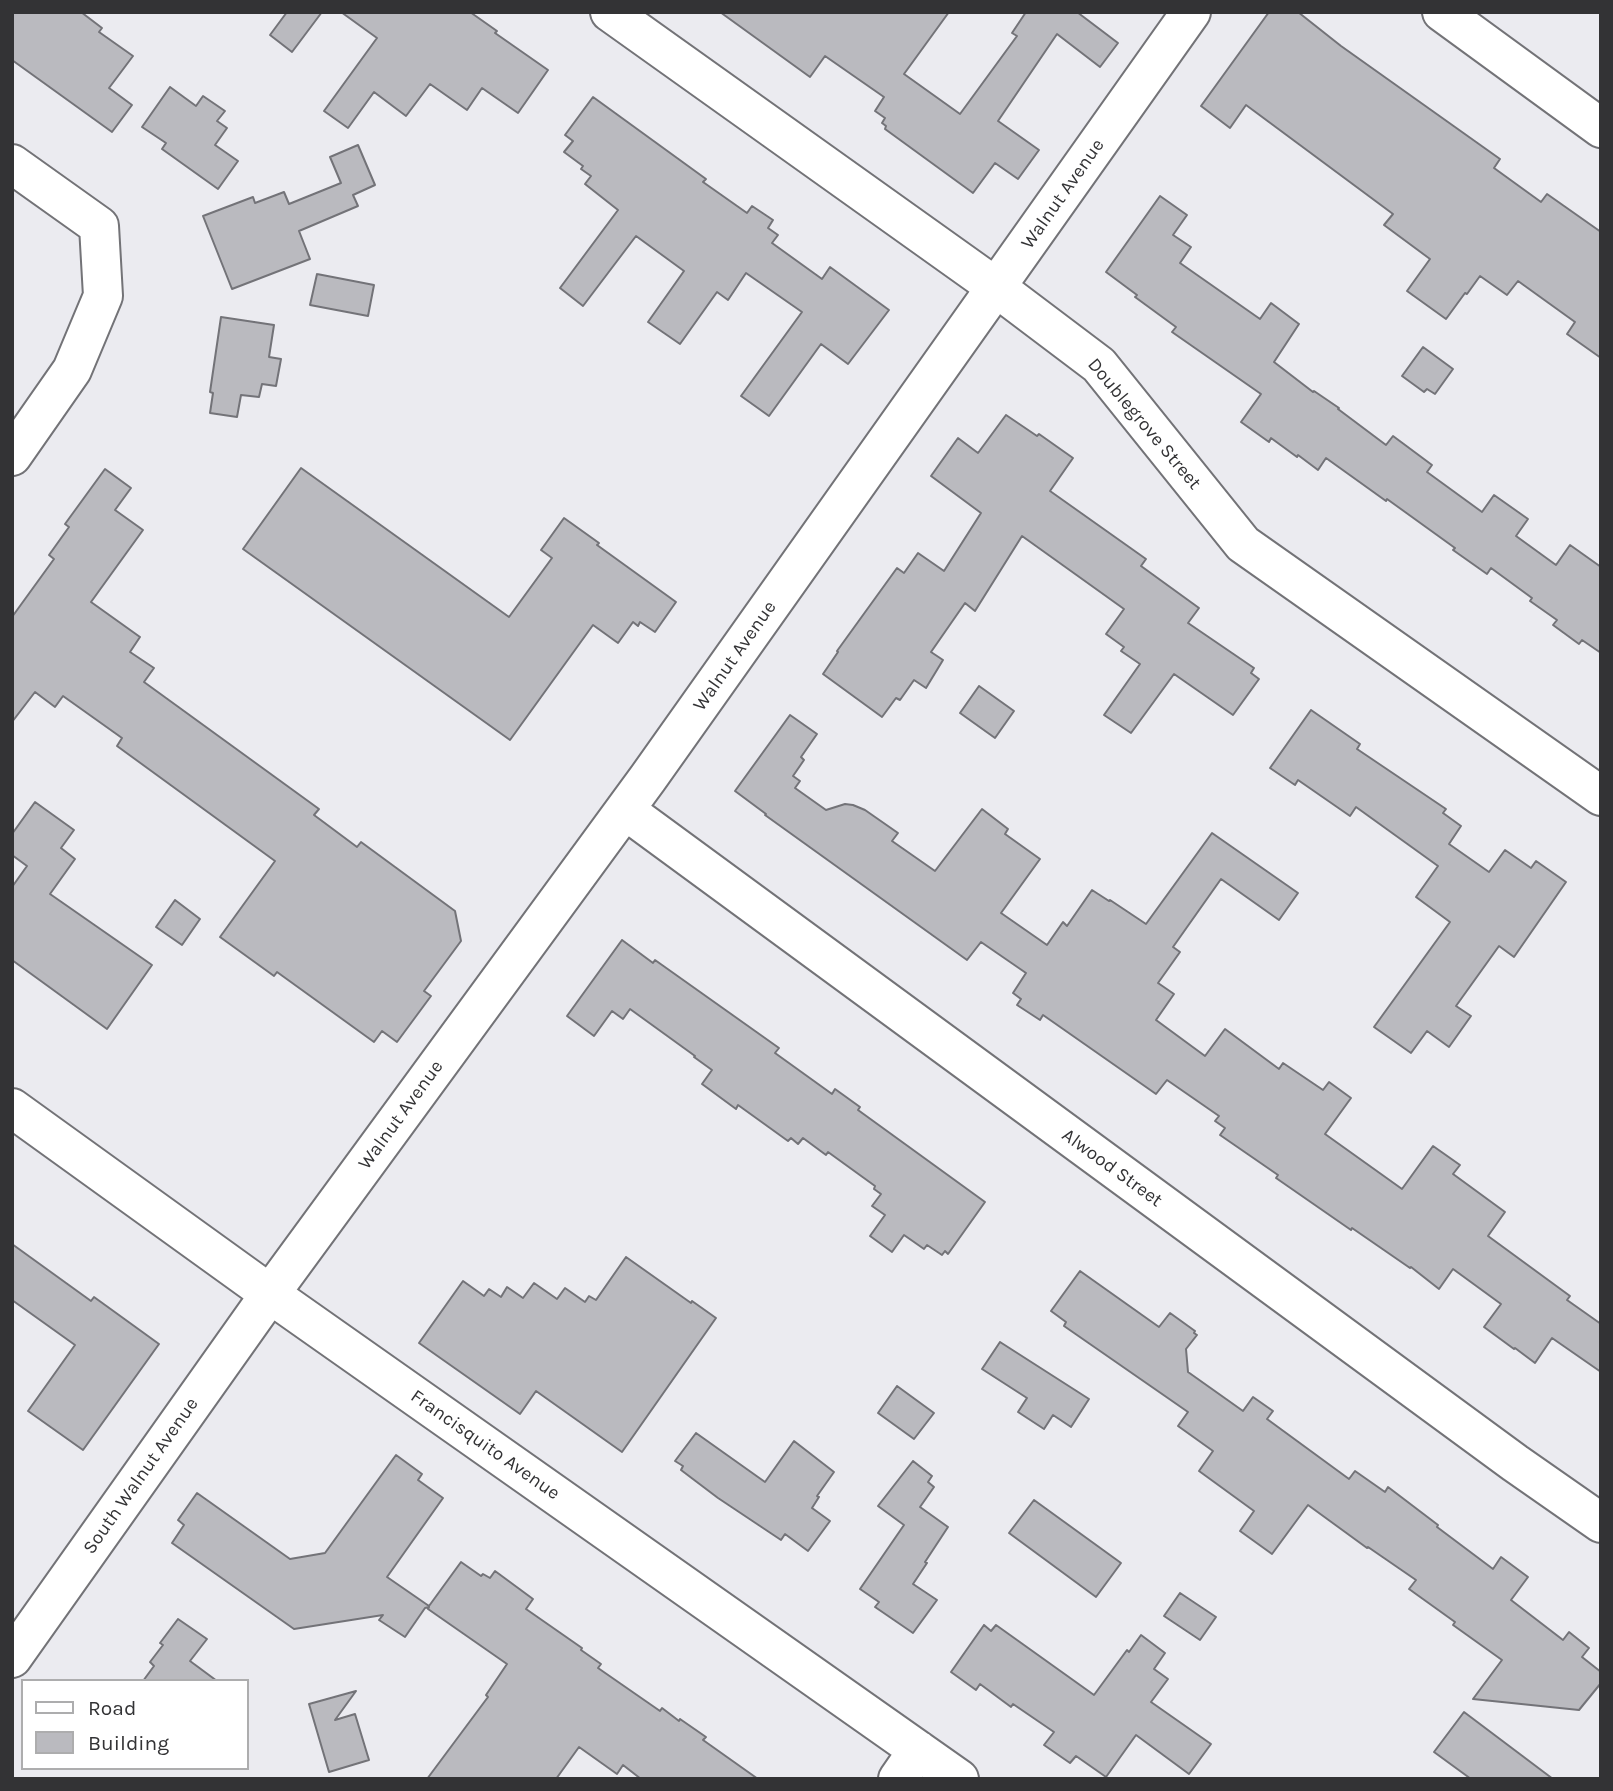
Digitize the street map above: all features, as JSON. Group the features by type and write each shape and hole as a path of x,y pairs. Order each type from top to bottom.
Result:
{"street":[{"name":"Doublegrove Street","path":"610,12 997,288 1099,365 1243,544 1601,796"},
{"name":"Walnut Avenue","path":"270,1294 625,810 1191,12"},
{"path":"1442,12 1601,128"},
{"path":"12,164 99,226 103,296 72,370 12,456"},
{"name":"Alwood Street","path":"625,810 1515,1463 1601,1523"},
{"name":"Francisquito Avenue","path":"12,1108 270,1294 908,1764 959,1779"},
{"name":"South Walnut Avenue","path":"12,1658 270,1294"}],"building":[{"path":"12,12 81,12 102,28 99,32 133,56 109,88 132,105 112,132 12,60"},
{"path":"287,12 322,12 292,52 270,35"},
{"path":"341,12 470,12 548,70 518,113 482,88 467,110 430,84 406,116 374,92 348,128 324,111 377,38"},
{"path":"720,12 949,12 904,74 960,114 1017,36 1012,33 1026,12 1077,12 1118,43 1100,67 1057,34 998,121 1039,150 1018,179 995,163 973,193 885,129 886,126 882,123 885,118 875,111 884,97 825,56 810,77"},
{"path":"1269,12 1298,12 1341,46 1500,159 1494,168 1541,202 1547,194 1601,232 1601,358 1567,334 1575,322 1518,281 1507,295 1480,276 1446,319 1407,291 1430,259 1384,225 1393,214 1246,105 1230,128 1201,106"},
{"path":"170,87 196,106 203,96 225,111 217,121 227,128 215,145 238,161 218,189 162,149 166,143 142,127"},
{"path":"593,97 706,179 703,182 747,213 752,206 773,220 768,228 778,235 772,243 822,279 830,267 889,310 848,364 821,344 769,416 741,396 802,312 746,273 728,300 717,292 680,344 648,322 684,271 636,236 583,306 560,288 618,210 585,184 591,176 581,169 583,166 564,152 573,141 565,135"},
{"path":"358,145 375,185 353,195 358,206 299,231 310,259 232,289 203,216 253,197 255,203 284,192 289,204 341,183 330,157"},
{"path":"1160,196 1187,215 1173,235 1191,247 1180,263 1260,319 1271,303 1299,324 1274,362 1386,445 1393,436 1432,465 1427,472 1482,512 1494,495 1528,519 1516,536 1556,565 1570,545 1601,567 1601,653 1582,640 1579,644 1553,625 1557,620 1491,568 1487,574 1387,499 1386,501 1326,458 1318,470 1271,438 1269,442 1241,422 1261,394 1172,332 1176,327 1106,272"},
{"path":"317,274 374,285 368,316 310,305"},
{"path":"221,317 274,325 269,357 281,359 276,386 262,384 259,397 241,395 237,417 210,413 213,393 210,392"},
{"path":"1423,347 1453,369 1435,394 1427,389 1424,392 1402,376"},
{"path":"1006,415 1073,458 1050,491 1146,559 1141,566 1199,608 1188,623 1254,668 1251,673 1259,679 1233,715 1174,674 1131,733 1104,715 1140,664 1121,651 1124,647 1106,634 1124,609 1022,536 975,611 965,603 931,652 943,660 926,688 914,680 900,700 896,698 882,717 823,674 897,568 904,573 918,553 944,571 981,513 931,476 958,438 978,453"},
{"path":"301,468 509,617 552,558 541,550 564,518 676,602 655,632 640,622 638,626 633,622 618,643 593,625 510,740 243,549"},
{"path":"105,469 131,488 115,510 143,530 91,602 140,637 130,652 154,668 144,682 319,809 314,815 357,847 361,842 455,911 461,941 424,991 431,996 397,1042 382,1031 374,1042 277,972 274,976 220,937 275,861 117,746 122,738 63,696 55,707 35,692 12,722 12,617 54,559 49,555 69,527 65,524"},
{"path":"979,686 1014,711 995,738 960,713"},
{"path":"1311,710 1360,744 1357,749 1446,809 1443,813 1461,826 1449,844 1489,872 1505,850 1531,868 1536,861 1566,882 1514,957 1499,946 1456,1006 1471,1016 1449,1047 1427,1031 1411,1053 1374,1027 1450,922 1416,897 1438,866 1356,807 1350,816 1298,780 1295,785 1270,768"},
{"path":"790,715 817,734 801,757 804,760 793,776 800,781 795,788 826,810 845,804 865,810 898,833 892,841 935,871 982,809 1008,829 1005,834 1040,859 1001,913 1047,945 1063,922 1067,926 1092,890 1146,924 1212,833 1298,893 1279,920 1221,879 1173,947 1180,952 1158,983 1174,994 1156,1020 1205,1056 1225,1029 1279,1069 1283,1063 1323,1090 1329,1082 1351,1098 1325,1134 1402,1189 1433,1146 1460,1165 1453,1174 1505,1212 1488,1236 1570,1296 1567,1300 1601,1324 1601,1372 1552,1338 1535,1363 1514,1349 1484,1327 1501,1304 1453,1269 1439,1289 1411,1267 1352,1228 1351,1230 1276,1178 1278,1175 1220,1135 1225,1128 1215,1121 1219,1116 1167,1080 1156,1094 1043,1015 1040,1020 1017,1005 1021,999 1013,993 1026,973 981,942 967,960 735,791"},
{"path":"35,802 74,830 61,848 75,859 50,894 152,965 107,1029 12,960 12,887 27,866 12,855 12,834"},
{"path":"175,900 200,919 182,945 156,927"},
{"path":"622,940 653,963 655,960 779,1048 775,1053 832,1094 835,1089 860,1107 858,1110 985,1202 948,1254 945,1251 942,1255 927,1245 924,1249 904,1235 892,1252 870,1236 885,1215 872,1206 881,1194 874,1189 875,1186 828,1152 826,1155 803,1138 798,1144 791,1138 788,1141 738,1105 736,1109 702,1084 712,1070 630,1009 623,1019 612,1011 594,1036 567,1016"},
{"path":"12,1244 91,1301 94,1297 159,1344 83,1450 28,1411 75,1345 12,1300"},
{"path":"626,1257 716,1318 622,1452 536,1391 520,1414 419,1343 463,1281 484,1296 489,1289 501,1297 507,1287 523,1298 534,1283 557,1299 565,1288 585,1302 589,1296 596,1300"},
{"path":"1080,1271 1159,1327 1170,1313 1195,1331 1197,1335 1186,1349 1188,1372 1243,1411 1253,1397 1273,1411 1267,1419 1349,1479 1355,1471 1385,1492 1388,1487 1493,1569 1501,1557 1528,1577 1511,1600 1563,1640 1569,1632 1589,1648 1582,1657 1601,1672 1601,1683 1579,1710 1473,1699 1502,1660 1409,1589 1416,1580 1308,1505 1272,1554 1240,1531 1254,1511 1199,1471 1213,1451 1178,1426 1188,1412 1064,1326 1066,1322 1051,1311"},
{"path":"1000,1342 1089,1399 1071,1427 1053,1415 1044,1429 1018,1412 1027,1398 982,1369"},
{"path":"897,1386 934,1413 914,1439 878,1413"},
{"path":"696,1433 765,1482 794,1441 834,1472 812,1508 830,1521 808,1551 785,1534 781,1540 681,1470 683,1466 675,1461"},
{"path":"396,1455 422,1474 418,1480 443,1498 387,1577 429,1606 461,1562 481,1576 483,1574 490,1578 495,1571 533,1599 526,1609 582,1648 581,1650 601,1664 598,1668 660,1711 662,1708 706,1737 703,1740 758,1779 641,1779 623,1765 617,1774 579,1747 556,1779 427,1779 488,1697 486,1695 507,1664 428,1609 429,1607 425,1608 405,1637 379,1620 383,1615 294,1629 172,1543 184,1525 178,1520 197,1493 290,1559 325,1553"},
{"path":"913,1461 932,1476 928,1482 934,1487 920,1507 948,1527 913,1584 937,1600 913,1633 875,1607 879,1602 860,1589 904,1525 878,1506"},
{"path":"1034,1500 1121,1563 1096,1597 1009,1533"},
{"path":"1180,1593 1216,1617 1200,1640 1164,1616"},
{"path":"178,1619 207,1639 190,1661 214,1679 144,1679 154,1666 150,1662 163,1645 160,1643"},
{"path":"984,1625 991,1631 996,1625 1094,1695 1141,1635 1165,1653 1154,1669 1168,1679 1151,1702 1211,1744 1189,1774 1136,1735 1106,1777 1076,1756 1070,1763 1044,1745 1054,1732 1013,1704 1011,1707 980,1684 976,1690 951,1672"},
{"path":"356,1691 335,1720 355,1714 369,1760 329,1772 309,1704"},
{"path":"1464,1712 1553,1779 1471,1779 1434,1752"}]}
